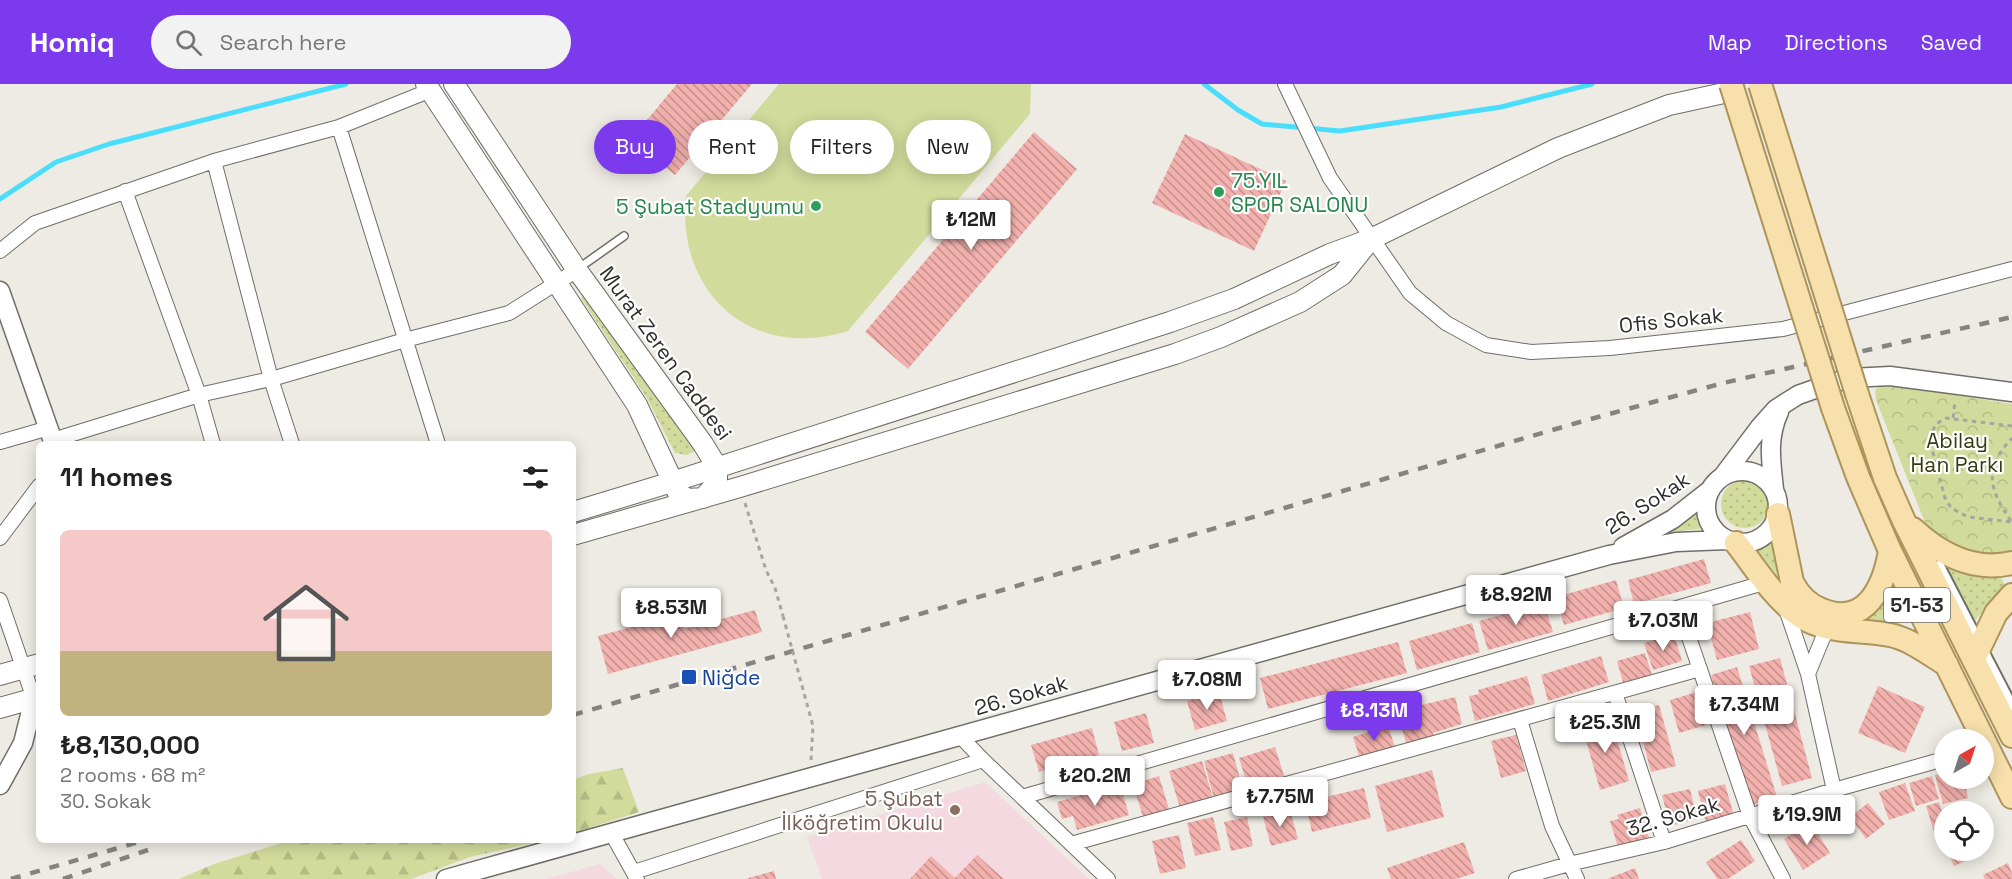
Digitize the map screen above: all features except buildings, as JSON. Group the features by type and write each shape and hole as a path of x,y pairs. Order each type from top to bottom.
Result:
{"main road":[{"name":"Murat Zeren Caddesi","path":"454,84 577,270 703,444 717,467 717,483 703,498"},
{"name":"51-53","path":"1760,84 1885,477 1917,529 1977,653 2012,736"},
{"path":"428,87 637,405 678,493 688,499 703,498"},
{"name":"51-53","path":"1732,87 1833,408 1858,477 1890,551 1976,729"},
{"path":"576,511 1181,318 1234,299 1330,254 1371,239 1558,148 1669,105 1732,87"},
{"path":"576,534 740,487 1175,354 1221,337 1300,302 1342,275 1371,239"},
{"path":"1778,514 1792,582 1796,590 1811,605 1833,614 1844,615 1855,612 1871,601 1884,579 1890,551"},
{"path":"1917,529 1940,551 1972,564 1991,566 2012,563"},
{"path":"1731,542 1785,604 1800,616 1827,628 1890,635 1947,665"},
{"path":"1977,653 1996,614 2012,595"},
{"path":"0,675 31,666"},
{"path":"0,708 36,698"},
{"name":"51-53","path":"1994,764 2012,797"}],"street":[{"name":"Ofis Sokak","path":"1285,84 1330,178 1410,293 1446,323 1486,345 1531,352 1610,348 1783,329 2012,269"},
{"path":"0,251 35,223 214,161 339,127 428,87"},
{"path":"339,127 437,441"},
{"path":"214,161 271,379 291,441"},
{"path":"125,191 199,396 212,441"},
{"path":"0,442 52,437 509,313 577,270"},
{"path":"0,291 52,437"},
{"name":"26. Sokak","path":"1723,476 1760,427 1784,404 1798,395 1832,383 1872,376 1906,378 2012,392"},
{"path":"1774,489 1768,482 1751,472 1742,471 1723,476 1710,490 1705,509 1707,519 1718,535 1731,542 1752,543 1772,529 1778,514 1770,438 1784,404"},
{"path":"0,538 36,490"},
{"name":"26. Sokak","path":"1608,555 1673,519 1710,490"},
{"name":"26. Sokak","path":"446,879 1608,555 1676,542 1731,542"},
{"path":"1022,797 1767,582"},
{"path":"0,600 31,666 36,698 23,743 0,785"},
{"path":"1785,604 1808,674 1834,789"},
{"path":"1679,608 1750,816 1783,879"},
{"path":"1808,674 1827,628"},
{"path":"1977,653 2012,707"},
{"path":"1071,844 1700,669"},
{"path":"1615,693 1664,842"},
{"path":"1520,720 1552,826 1577,879"},
{"path":"960,736 1108,879"},
{"path":"612,834 636,875 983,760"},
{"name":"32. Sokak","path":"1516,879 1664,842 1834,789 1934,762"}],"lane":[{"path":"577,270 624,236"}],"path":[{"path":"1953,418 1955,401"},
{"path":"2011,521 1968,517 1955,511 1947,503 1929,438 1933,428 1939,421 1946,418 2012,426"},
{"path":"2011,521 1996,499 1992,481 1996,458 2012,438"},
{"path":"740,487 766,570 775,588 813,726 811,760"}],"shaded area":[{"name":"5 Şubat İlköğretim Okulu","path":"985,782 1089,879 822,879 807,837"},
{"path":"600,864 617,879 546,879"}],"green space":[{"name":"5 Şubat Stadyumu","path":"779,84 1031,84 1030,114 991,160 991,120 906,120 906,174 980,174 848,331 813,338 781,336 752,327 727,312 708,290 694,263 686,231 686,196 704,174 778,174 778,120 749,120"},
{"path":"585,295 695,451 687,455 675,453 647,398 581,298"},
{"name":"Abilay Han Parkı","path":"1883,383 2012,404 2012,557 2002,561 1932,540 1876,400 1875,390"},
{"path":"1740,480 1750,480 1765,490 1769,504 1765,518 1759,524 1750,528 1740,528 1725,518 1721,509 1721,499 1731,484"},
{"path":"1699,512 1706,528 1670,532"},
{"path":"1775,539 1786,586 1755,547"},
{"path":"1944,566 1980,578 2001,578 2005,585 1972,624"},
{"path":"1888,594 1902,628 1879,622 1864,622 1863,617"},
{"path":"623,768 639,812 576,832 576,779 589,774"},
{"path":"281,843 533,843 470,857 411,879 179,879 214,864"}],"waterway":[{"path":"0,199 56,162 109,144 346,84"},
{"path":"1204,84 1238,110 1262,124 1340,131 1501,107 1592,84"}],"railway":[{"path":"576,714 1580,422 1723,383 2012,317"},
{"path":"11,879 136,843"},
{"path":"63,879 148,850"}],"place":[{"name":"75.YIL SPOR SALONU","path":"1219,192"},
{"name":"5 Şubat Stadyumu","path":"816,206"},
{"name":"Niğde","path":"689,677"},
{"name":"5 Şubat İlköğretim Okulu","path":"955,810"}]}
